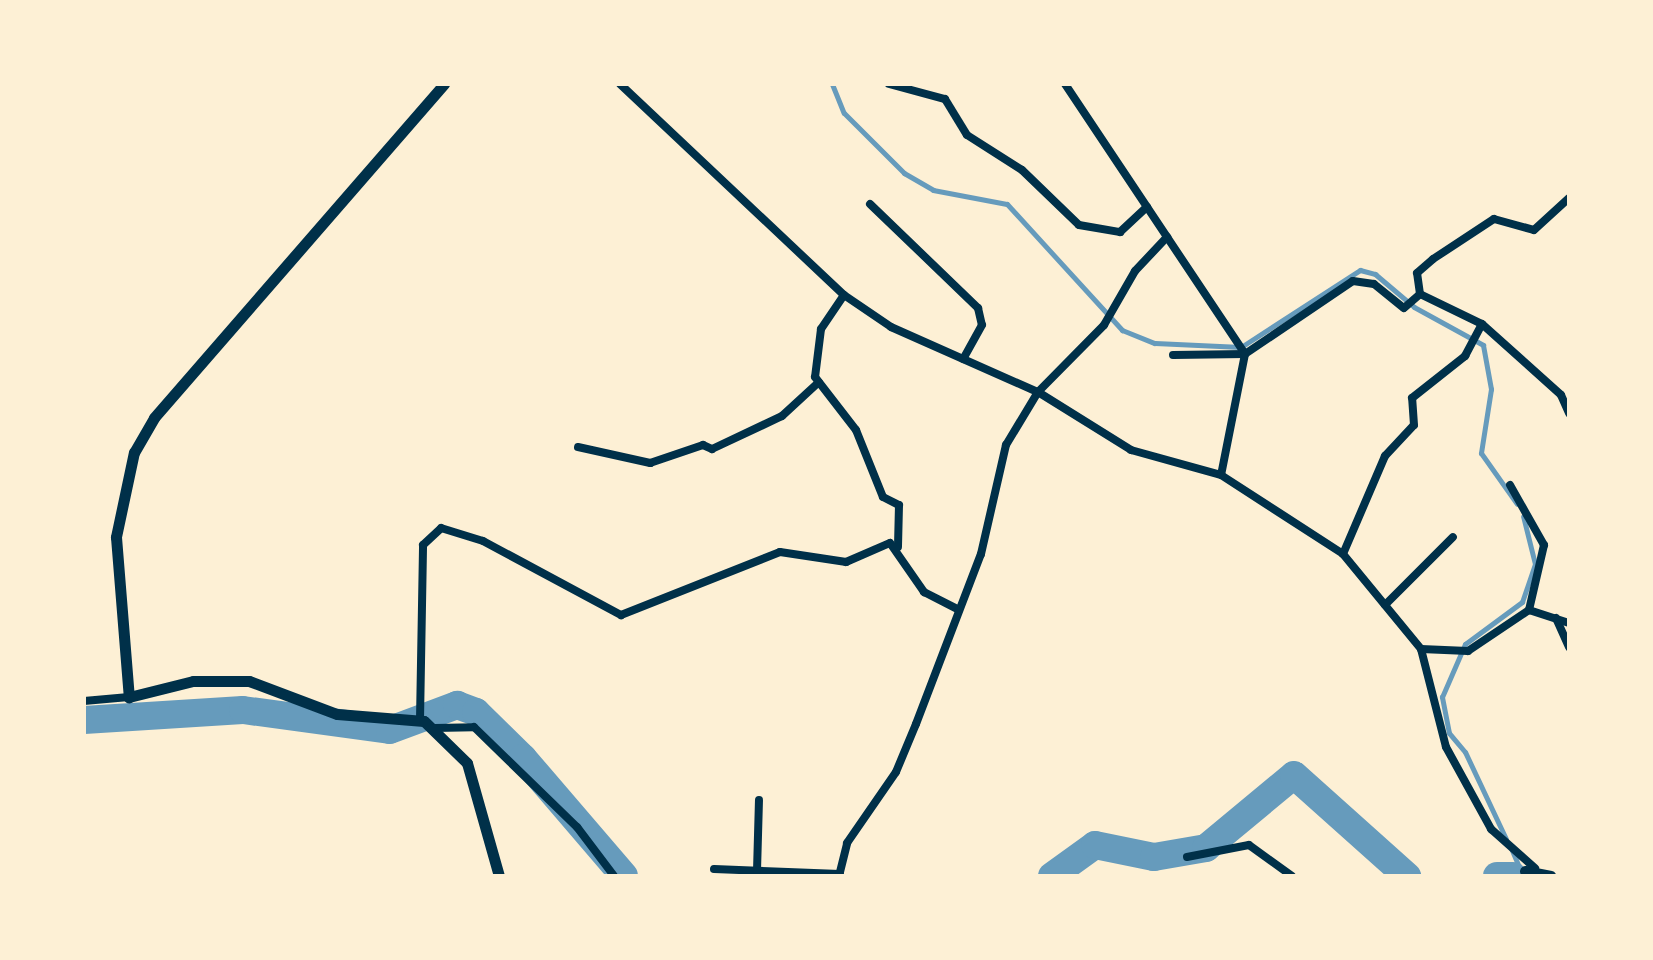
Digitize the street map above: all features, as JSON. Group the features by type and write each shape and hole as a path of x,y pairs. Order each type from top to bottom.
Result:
{"street":[{"path":"129,697 116,537 134,452 172,393 444,84"},
{"path":"620,84 844,295 891,327 1038,392 1131,450 1221,475 1343,554 1421,649 1442,735 1466,786 1525,872 1551,876"},
{"path":"889,84 945,99 967,135 1022,170 1079,225 1120,232 1147,207"},
{"path":"1065,84 1245,354 1221,475"},
{"path":"1420,294 1417,273 1494,219 1534,230 1569,198"},
{"path":"870,204 978,308 982,325 963,359"},
{"path":"714,869 839,875 847,843 896,772 956,608 981,554 1002,455 1038,392 1104,325 1135,271 1167,237"},
{"path":"1173,355 1245,354 1353,281 1374,284 1404,308 1420,294"},
{"path":"1420,294 1482,324 1561,395 1569,413"},
{"path":"844,295 821,329 819,382 856,430 883,497 899,505 898,547 924,592 956,608"},
{"path":"1343,554 1385,456 1414,425 1412,398 1465,356 1482,324"},
{"path":"578,447 650,463 703,445 712,449 782,416 819,382"},
{"path":"1421,649 1468,651 1529,610 1544,545 1510,485"},
{"path":"420,720 423,545 441,528 483,541 621,615 780,552 846,562 890,543 898,547"},
{"path":"1385,605 1453,537"},
{"path":"1529,610 1569,623"},
{"path":"1556,618 1569,647"},
{"path":"84,701 129,697 193,681 249,681 337,714 420,720 435,728 467,763 499,876"},
{"path":"435,728 474,727 577,827 614,876"},
{"path":"757,871 759,800"},
{"path":"1187,857 1249,845 1292,876"}],"waterway":[{"path":"832,84 844,113 904,173 933,190 1007,204 1122,330 1155,343 1241,347 1360,270 1375,274 1414,307 1483,345 1491,389 1481,453 1517,504"},
{"path":"1506,839 1465,752 1449,733 1442,697 1465,644 1522,602 1535,564 1523,516"},
{"path":"84,720 243,710 390,730 457,705 476,712 523,758 624,876"},
{"path":"1052,876 1095,845 1154,857 1206,848 1294,775 1407,876"},
{"path":"1511,848 1523,876"},
{"path":"1497,876 1513,876"}]}
